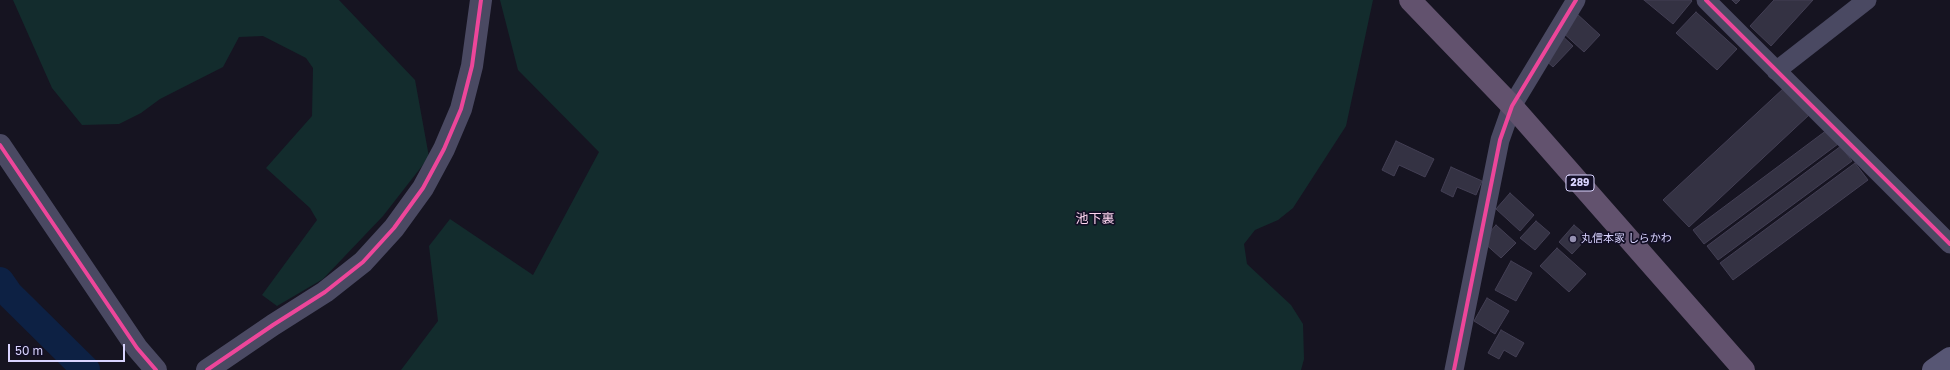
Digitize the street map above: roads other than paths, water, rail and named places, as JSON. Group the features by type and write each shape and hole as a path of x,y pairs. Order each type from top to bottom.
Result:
{"highway":[{"name":"289","path":"1410,0 1512,106 1744,370"}],"main road":[{"path":"1933,370 1950,358"}],"street":[{"path":"207,370 273,325 326,292 363,262 394,228 423,188 444,150 461,109 472,66 481,0"},
{"path":"1454,370 1500,140 1512,106 1576,0"},
{"path":"1706,0 1950,244"},
{"path":"1776,71 1867,0"},
{"path":"0,145 137,348 156,370"}],"waterway":[{"path":"0,281 9,294 86,370"}],"place":[{"name":"丸信本家 しらかわ","path":"1573,239"}],"district":[{"name":"池下裏","path":"1095,219"}]}
